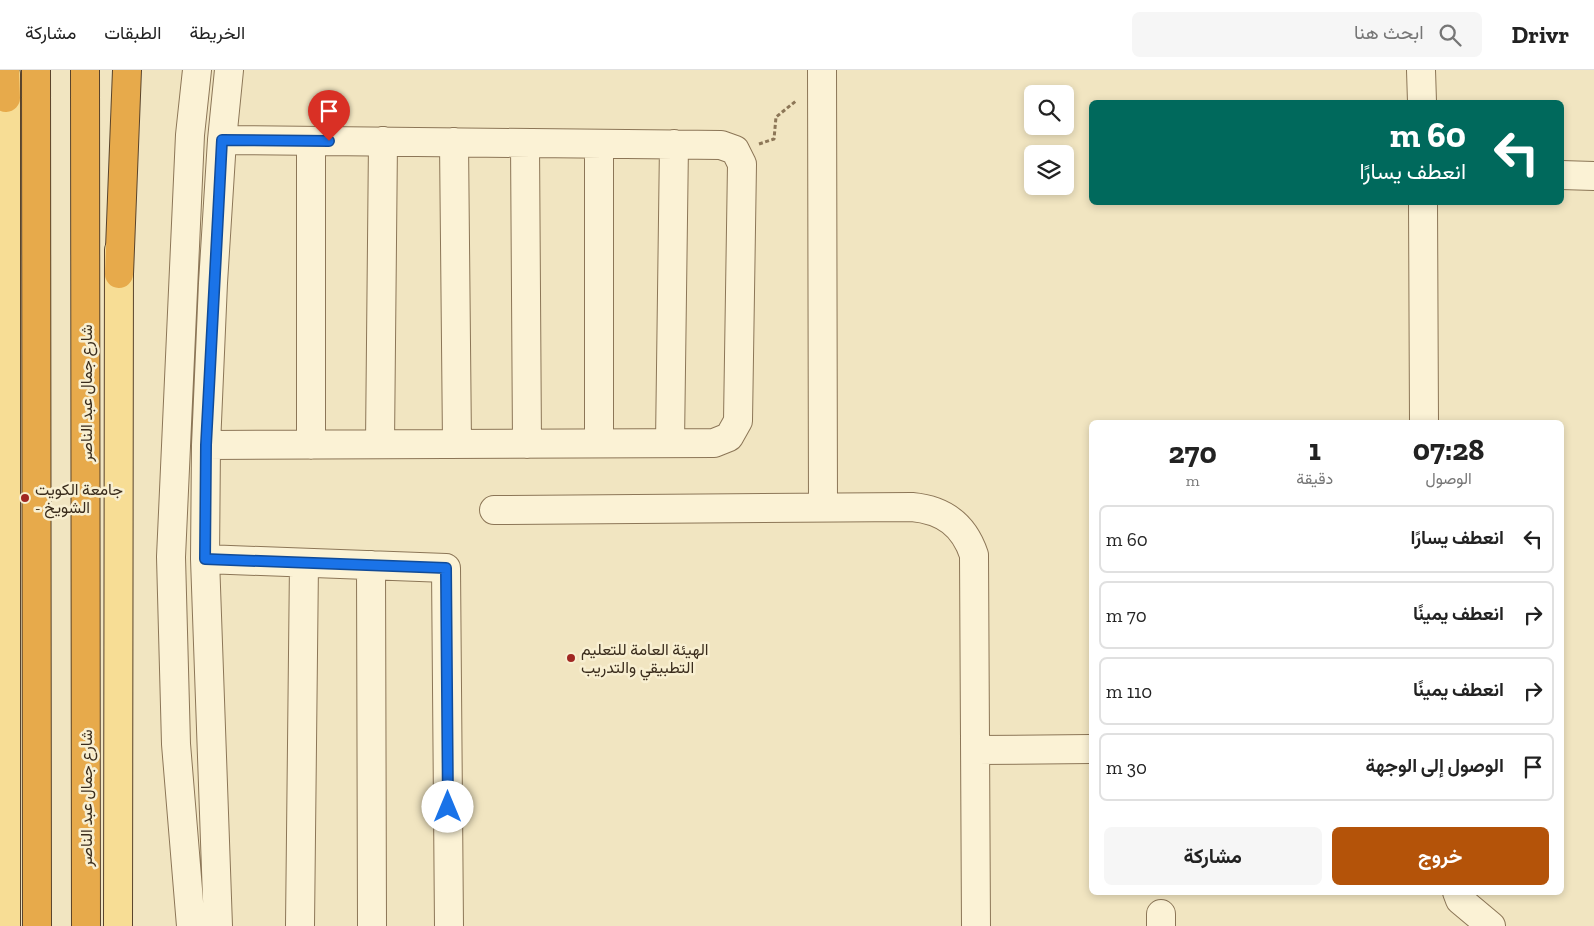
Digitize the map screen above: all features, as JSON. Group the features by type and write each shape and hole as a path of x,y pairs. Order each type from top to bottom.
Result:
{"highway":[{"path":"6,70 6,98"},
{"path":"36,70 37,926"},
{"name":"شارع جمال عبد الناصر","path":"85,70 86,926"},
{"path":"119,274 128,70"}],"main road":[{"path":"118,926 119,70"},
{"path":"6,98 6,926"}],"street":[{"path":"218,926 205,559 206,445 222,140 229,70"},
{"path":"1421,70 1422,100"},
{"path":"822,75 823,507"},
{"path":"191,926 176,744 171,557 190,135 196,82 226,97"},
{"path":"206,445 714,443 729,437 738,421 742,164 735,150 721,145 674,144 222,140"},
{"path":"311,140 311,444"},
{"path":"380,444 383,141"},
{"path":"454,142 457,444"},
{"path":"525,143 527,444"},
{"path":"599,144 599,443"},
{"path":"670,443 674,144"},
{"path":"1564,176 1594,176"},
{"path":"1423,205 1424,420"},
{"path":"494,510 926,508 952,520 970,542 974,555 976,926"},
{"path":"205,559 446,568 449,926"},
{"path":"300,926 304,563"},
{"path":"371,565 372,926"},
{"path":"976,750 1089,749"},
{"path":"1458,895 1460,900 1491,926"}],"path":[{"path":"735,150 774,139 776,117 822,75"}],"place":[{"name":"جامعة الكويت - الشويخ","path":"25,498"},
{"name":"الهيئة العامة للتعليم التطبيقي والتدريب","path":"571,658"}],"route":[{"path":"329,141 222,140 206,445 205,559 446,568 448,807"}]}
